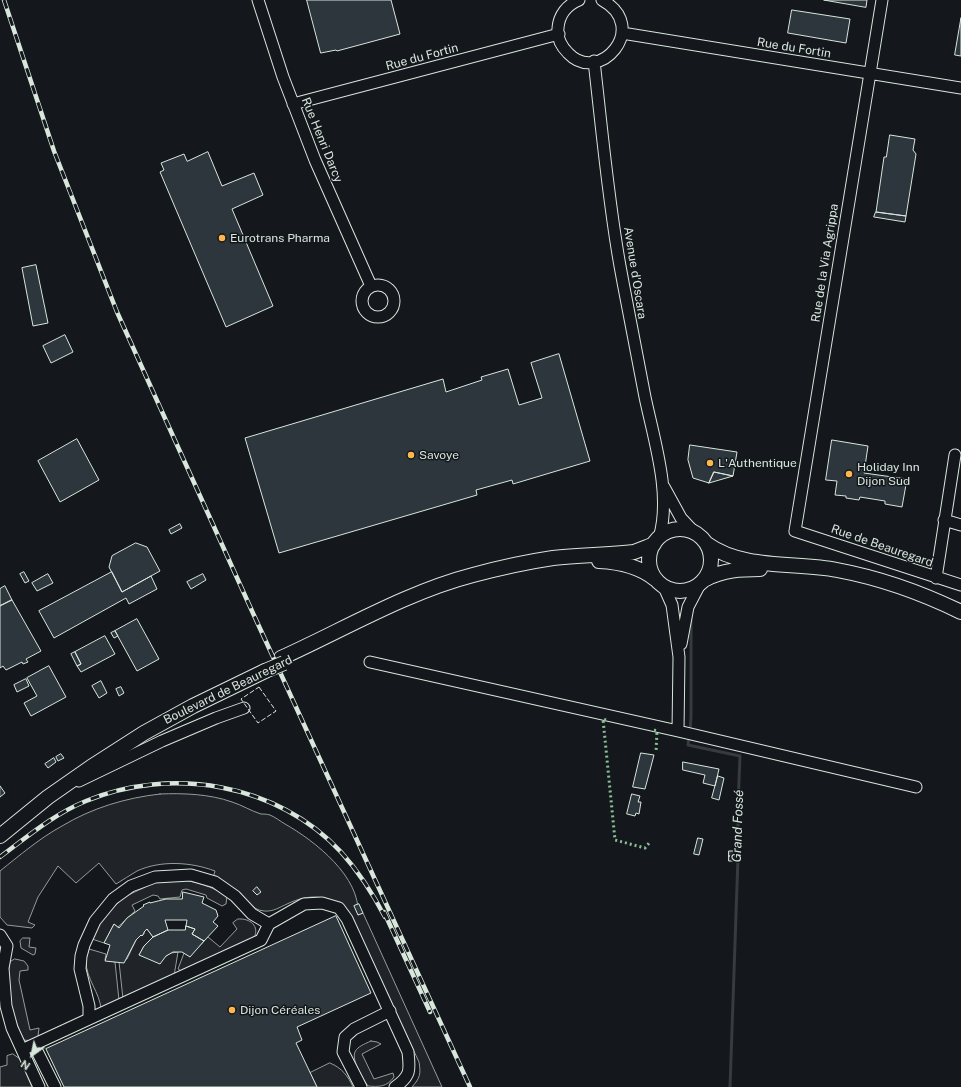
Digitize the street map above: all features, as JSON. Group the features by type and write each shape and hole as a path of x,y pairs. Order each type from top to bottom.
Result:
{"main road":[{"path":"474,578 526,563 553,558 634,552 647,547 669,531 682,529 695,533 718,552 747,561 836,570 875,579 931,598 961,612"},
{"path":"656,541 649,557 649,564 660,583"},
{"path":"702,582 709,573 712,563 711,552 707,544"},
{"path":"474,578 536,567 600,561 614,562 634,567 675,591 683,592 690,590 719,573 743,570 786,570 826,574 881,587 920,601 961,619"},
{"name":"Boulevard de Beauregard","path":"0,824 101,753 190,701 424,598 474,578"},
{"name":"Boulevard de Beauregard","path":"0,836 56,791 91,766 144,733 264,669"}],"street":[{"name":"Rue Henri Darcy","path":"258,0 293,104 315,160 371,286"},
{"path":"579,0 572,3 564,10 560,19 558,34 563,47 570,54 587,62 594,62 606,58 619,44 622,33 622,24 618,14 612,6 602,0"},
{"name":"Rue de la Via Agrippa","path":"795,531 882,0"},
{"name":"Rue du Fortin","path":"622,33 961,88"},
{"name":"Rue du Fortin","path":"293,104 558,34"},
{"name":"Avenue d'Oscara","path":"594,62 605,159 628,315 664,487 662,525 656,541"},
{"path":"936,578 955,455"},
{"name":"Avenue d'Oscara","path":"664,487 681,518 695,533"},
{"path":"944,520 961,525"},
{"name":"Rue de Beauregard","path":"795,531 961,585"},
{"path":"678,731 679,657 686,613 692,598 702,582"},
{"path":"660,583 672,604 679,657"},
{"path":"370,662 678,731 916,787"},
{"path":"56,791 162,741 244,708"},
{"path":"89,1018 89,1006 80,969 84,945 95,921 114,900 131,886 155,877 191,875 215,882 235,896 252,914 269,924"},
{"path":"22,1050 261,940 269,924 304,904 322,904 339,908 347,919 408,1052 410,1069 405,1080 395,1087"},
{"path":"0,935 7,946 3,968 6,1006 12,1028 39,1087"},
{"path":"361,1087 343,1052 345,1037 354,1029 390,1011"},
{"path":"34,1045 55,1087"}],"shaded area":[{"path":"160,794 187,794 215,797 236,803 261,814 270,815 297,831 322,850 334,862 352,887 357,901 358,915 363,913 442,1087 412,1087 419,1076 419,1062 348,910 333,901 319,897 303,898 273,910 264,911 255,908 232,888 213,878 215,871 206,868 186,864 156,865 137,871 116,884 99,863 76,883 58,866 38,897 28,922 35,925 32,928 7,925 0,917 0,871 30,847 62,826 97,809 134,798"},
{"path":"178,879 204,885 227,896 226,904 222,906 207,898 206,895 186,889 182,890 180,897 160,899 158,896 153,895 132,905 135,911 118,927 114,924 104,943 92,939 97,927 124,897 156,882"},
{"path":"238,919 250,921 255,926 256,934 254,938 183,972 178,969 184,953 190,956 208,937 220,947 237,929 233,923"},
{"path":"147,929 153,937 144,946 139,955 166,956 171,953 178,952 174,976 123,999 119,962 127,959 136,940 144,934"},
{"path":"23,938 30,938 29,947 36,948 35,954 33,955 21,948 20,941"},
{"path":"89,949 106,954 105,960 115,962 119,1000 101,1009 98,997 88,974 86,960"},
{"path":"15,959 24,961 28,966 28,970 20,971 19,980 30,1030 39,1028 38,1036 32,1041 24,1040 13,1012 9,991 8,971 10,962"},
{"path":"371,1041 381,1044 362,1054 374,1079 393,1073 394,1077 386,1085 368,1086 361,1076 354,1058 354,1054 358,1048"},
{"path":"13,1054 20,1059 32,1087 0,1087 0,1067 7,1065 7,1056"},
{"path":"330,1063 338,1067 344,1073 353,1087 317,1087 310,1073"}],"building":[{"path":"307,0 391,0 400,34 337,51 321,53"},
{"path":"824,0 867,0 866,7"},
{"path":"792,10 850,19 846,43 788,33"},
{"path":"961,18 961,56 955,55"},
{"path":"890,135 915,139 913,150 916,154 906,216 876,212 884,157 886,157"},
{"path":"208,152 222,186 254,173 263,195 232,209 273,306 226,327 160,172 164,170 161,163 184,154 187,161"},
{"path":"876,212 906,216 905,222 874,217"},
{"path":"36,265 48,323 33,326 22,268"},
{"path":"65,335 73,352 51,363 43,346"},
{"path":"559,354 590,461 513,484 512,480 476,490 477,495 279,553 245,438 443,379 446,392 482,380 481,377 508,369 519,405 542,398 531,363"},
{"path":"77,439 99,480 60,502 38,461"},
{"name":"Holiday Inn Dijon Sud","path":"832,440 868,446 864,473 907,479 902,507 885,504 885,501 860,497 859,500 846,498 846,496 835,495 837,481 826,480"},
{"path":"690,445 737,452 733,476 714,472 709,483 693,478 688,460"},
{"path":"714,472 733,476 709,483"},
{"path":"180,524 182,528 171,534 169,530"},
{"path":"136,543 147,547 160,571 122,592 109,567 112,556"},
{"path":"24,572 29,581 25,583 20,574"},
{"path":"112,572 122,592 151,576 157,589 129,604 126,598 54,638 39,611"},
{"path":"48,574 53,583 37,591 32,583"},
{"path":"203,574 206,580 191,589 187,582"},
{"path":"5,586 12,600 0,606 0,589"},
{"path":"12,600 41,651 26,659 28,662 23,664 22,662 6,670 3,666 0,668 0,606"},
{"path":"137,619 159,659 137,671 115,631"},
{"path":"115,631 118,636 114,638 111,633"},
{"path":"105,636 115,654 81,672 77,666 81,664 75,652"},
{"path":"75,652 81,664 77,666 71,654"},
{"path":"49,666 66,697 31,716 24,703 37,696 27,678"},
{"path":"26,679 29,686 17,692 14,685"},
{"path":"101,681 107,693 99,698 92,686"},
{"path":"121,687 124,693 119,696 116,689"},
{"path":"641,753 654,755 645,789 633,787"},
{"path":"61,754 64,758 58,761 56,757"},
{"path":"54,758 56,762 48,768 45,764"},
{"path":"683,762 719,769 715,786 703,783 705,775 683,770"},
{"path":"718,776 724,778 719,800 712,798"},
{"path":"0,786 5,793 0,797"},
{"path":"632,794 640,796 638,802 641,802 639,814 636,813 635,816 627,814"},
{"path":"698,838 703,839 699,855 694,854"},
{"path":"729,851 736,851 736,856 729,856"},
{"path":"729,856 736,856 735,861 729,861"},
{"path":"257,887 261,892 257,895 253,891"},
{"path":"183,892 204,897 202,903 216,910 218,916 213,922 218,926 204,941 192,934 195,929 186,926 187,920 165,920 168,930 153,937 147,929 142,936 141,935 136,940 124,963 105,961 110,945 104,943 114,924 119,928 127,918 144,906 143,905 150,902 166,899 182,899"},
{"path":"359,904 363,913 358,915 354,906"},
{"name":"Dijon Céréales","path":"336,916 371,993 297,1027 302,1040 296,1043 317,1087 64,1087 46,1049"},
{"path":"186,926 195,929 192,934 204,941 190,957 182,952 173,952 166,956 160,964 139,955 144,946 153,937 168,930 185,930"}],"waterway":[{"name":"Grand Fossé","path":"690,731 691,618"},
{"name":"Grand Fossé","path":"689,736 688,745 740,756 730,1087"}],"railway":[{"path":"4,0 54,151 117,312 470,1087"},
{"path":"0,857 41,826 63,812 86,801 119,790 153,784 187,784 221,788 255,796 286,810 315,829 341,852 354,867 371,892 385,917"},
{"path":"384,912 430,1012"}],"hedge":[{"path":"606,720 603,719 615,840 645,848 650,842"},
{"path":"654,730 657,731 656,752"}],"fence":[{"path":"259,687 276,711 258,723 241,699 259,687"}],"place":[{"name":"Eurotrans Pharma","path":"222,238"},
{"name":"Savoye","path":"411,455"},
{"name":"L'Authentique","path":"710,463"},
{"name":"Holiday Inn Dijon Sud","path":"849,474"},
{"name":"Dijon Céréales","path":"232,1010"}]}
